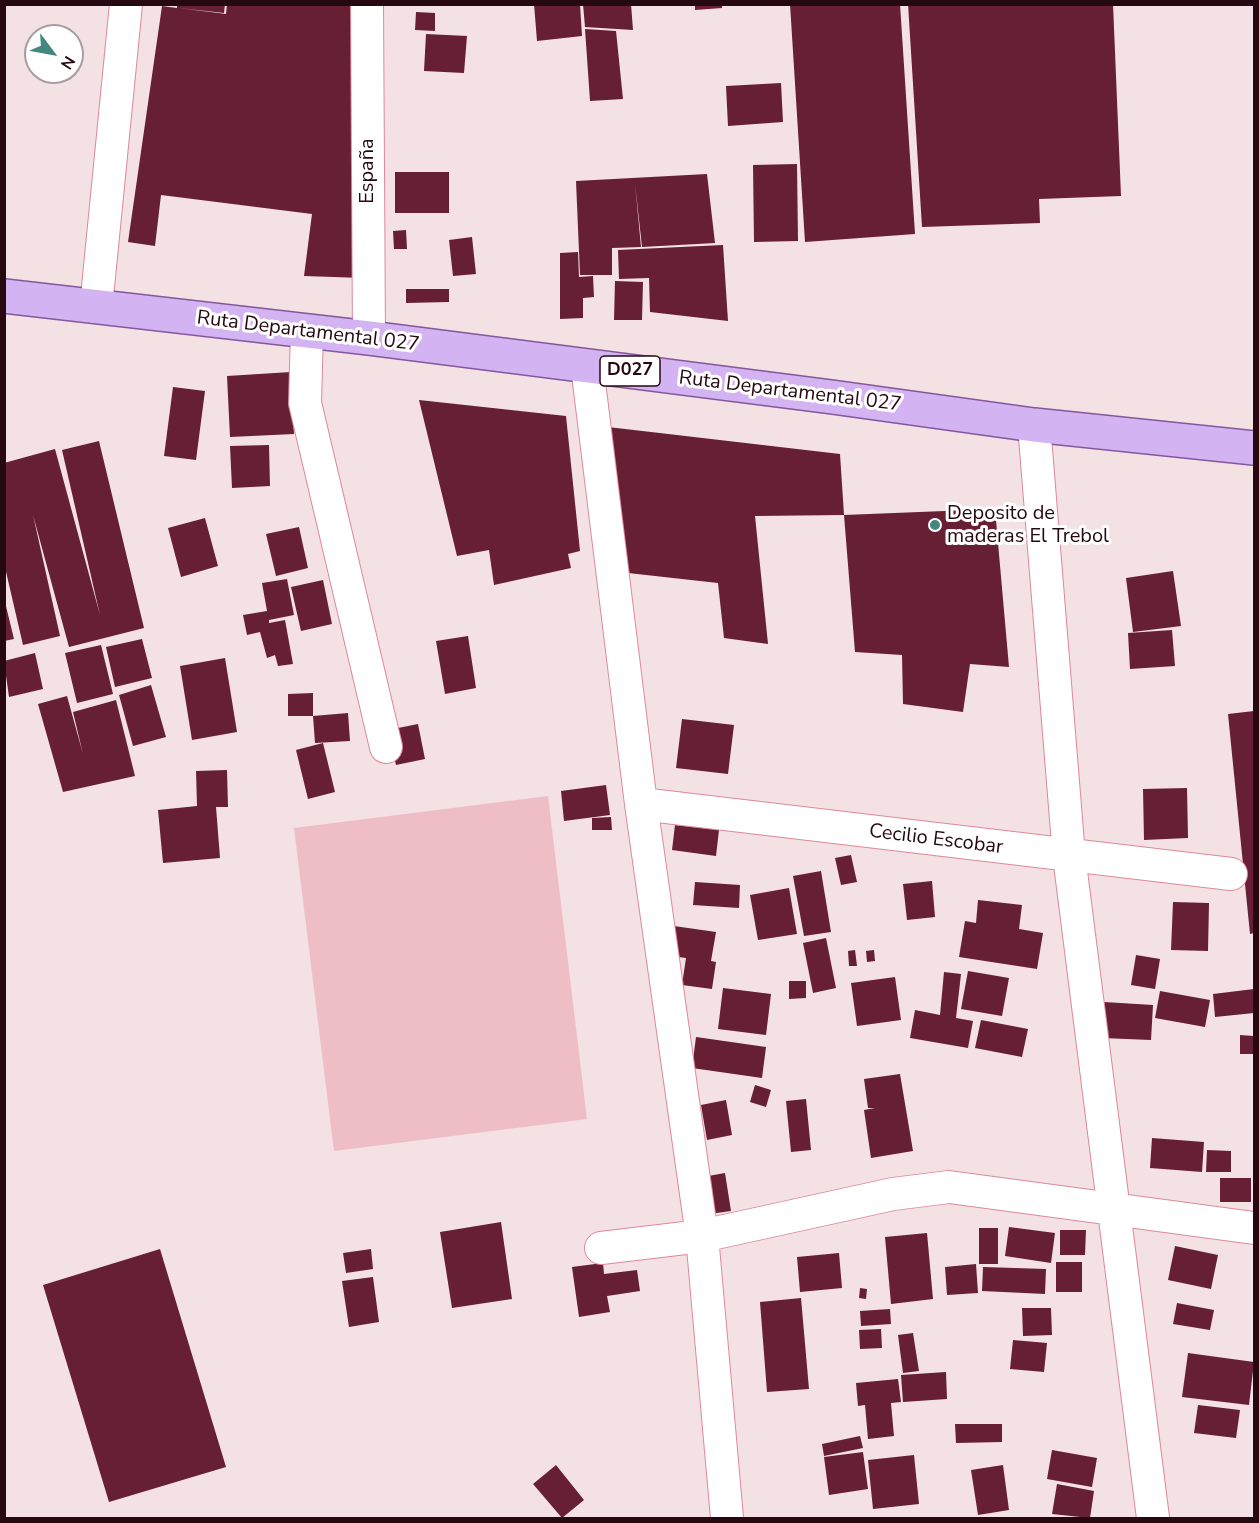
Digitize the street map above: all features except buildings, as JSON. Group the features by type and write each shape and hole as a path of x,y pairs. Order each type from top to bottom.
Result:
{"main road":[{"name":"Ruta Departamental 027","path":"4,296 369,338 1034,425 1254,448"}],"street":[{"path":"96,307 126,4"},
{"name":"España","path":"367,4 369,338"},
{"path":"307,331 305,403 386,747"},
{"path":"588,366 641,804 702,1236 726,1518"},
{"path":"1034,425 1069,856 1152,1518"},
{"name":"Cecilio Escobar","path":"641,804 1231,874"},
{"path":"601,1248 702,1236 892,1194 949,1187 1113,1207 1254,1228"}],"shaded area":[{"path":"548,796 587,1119 334,1151 294,828"}],"place":[{"name":"Deposito de maderas El Trebol","path":"935,525"}]}
